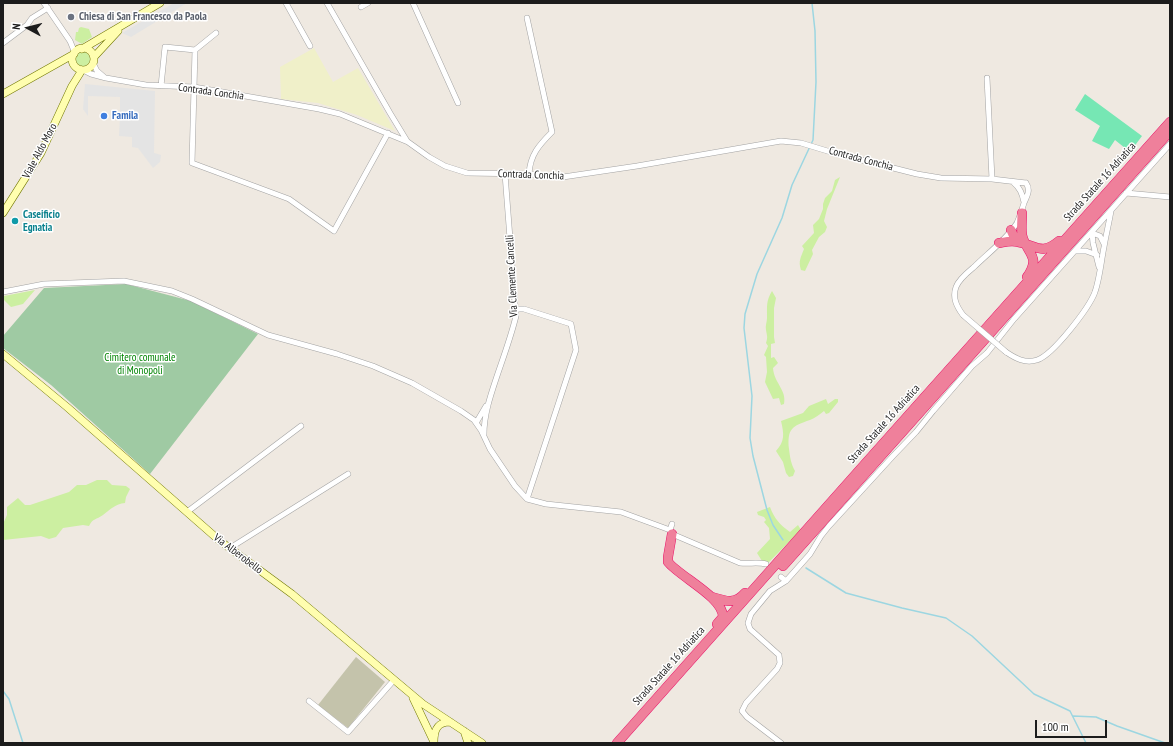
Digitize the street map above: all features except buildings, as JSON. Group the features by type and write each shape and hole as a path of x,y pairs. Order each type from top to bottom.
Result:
{"highway":[{"name":"Strada Statale 16 Adriatica","path":"617,743 686,666 768,568 856,474 1170,122"},
{"name":"Strada Statale 16 Adriatica","path":"625,743 1170,132"},
{"path":"1022,213 1023,241"},
{"path":"999,243 1023,241 1043,249 1052,247 1077,226"},
{"path":"1001,312 1031,271 1033,262 1032,253 1018,232 1011,230"},
{"path":"671,532 668,562 712,597 720,607 723,617 692,652 686,666"},
{"path":"712,597 724,601 734,601 740,599 768,568"}],"main road":[{"path":"3,94 160,3"},
{"path":"57,64 79,68 89,68 113,36 131,20"},
{"path":"78,51 88,50 93,54 94,60"},
{"path":"78,51 72,60 79,68"},
{"name":"Viale Aldo Moro","path":"3,213 41,153 79,68"},
{"name":"Via Alberobello","path":"3,354 67,407 230,548 292,594 423,704 482,743"},
{"path":"411,694 434,742"},
{"path":"434,742 437,726 444,722 450,722"},
{"path":"464,731 468,743"}],"street":[{"path":"286,3 310,46"},
{"path":"327,3 390,114 408,142"},
{"path":"361,7 368,3"},
{"path":"413,3 458,103"},
{"path":"3,43 27,25 46,5 78,51"},
{"path":"526,18 552,132 535,152 530,164 529,174"},
{"path":"162,86 165,47 195,50 216,33"},
{"path":"195,50 192,163 289,199 334,231 388,133"},
{"path":"94,60 98,72 106,78"},
{"name":"Contrada Conchia","path":"79,68 91,74 106,78 146,85 194,87 319,108 340,114 388,133 408,142 429,157 446,166 467,173 529,174 563,177 645,165 755,144 781,141 801,143 917,174 941,178 992,179 1026,183"},
{"path":"988,78 992,179"},
{"path":"781,743 747,717 742,711 746,704 777,669 780,663 779,655 750,629 748,623 751,614 770,591 786,581 810,554 829,526 916,432 972,366 987,353 1014,319 1170,144"},
{"name":"Via Clemente Cancelli","path":"490,399 516,316 505,174"},
{"path":"1012,182 1020,188 1024,203"},
{"path":"1026,183 1029,187 1022,213 1011,230 999,243 961,279 956,287 955,296 956,306 963,315 1006,352 1017,359 1026,362 1037,360 1048,354 1078,320 1088,306 1095,292 1112,210"},
{"path":"1022,193 1026,183"},
{"path":"1126,193 1170,197"},
{"path":"1092,233 1100,236 1104,244"},
{"path":"1092,233 1100,271"},
{"path":"1075,251 1086,251 1097,256"},
{"path":"3,292 44,284 124,281 172,291 192,298 268,335 337,354 373,366 412,383 461,411 477,424 490,449 515,486 527,499 546,504 621,512 671,532 740,563 748,564 761,562 768,568"},
{"path":"515,309 524,309 571,324 576,350 527,499"},
{"path":"477,424 490,399"},
{"path":"484,436 485,418 490,399"},
{"path":"470,418 482,412"},
{"path":"477,424 480,424 485,418"},
{"path":"187,512 301,426"},
{"path":"230,548 348,474"},
{"path":"671,532 672,524"},
{"path":"781,577 786,581"},
{"path":"308,701 348,732 394,680"}],"shaded area":[{"path":"174,3 187,3 131,37 122,33"},
{"path":"314,48 333,82 358,68 395,131 357,115 318,103 281,99 280,67"},
{"path":"85,84 155,91 154,153 161,155 160,162 153,168 138,148 132,147 132,137 119,136 120,115 123,116 123,112 120,112 120,97 88,96 88,116 83,109"},
{"path":"356,657 385,682 348,728 318,705"}],"green space":[{"path":"79,28 89,29 92,37 82,44 75,40 76,32 78,32"},
{"path":"80,52 86,52 90,56 90,62 86,66 80,66 76,62 76,56"},
{"path":"1085,94 1142,136 1130,152 1115,140 1109,149 1092,141 1100,126 1075,110"},
{"path":"840,177 827,209 824,221 827,227 825,232 819,237 812,250 813,254 805,271 801,270 800,262 804,249 802,246 814,233 813,225 819,219 825,198 832,191 835,180"},
{"name":"Cimitero comunale di Monopoli","path":"126,284 191,301 258,334 150,474 51,385 3,348 3,336 44,288"},
{"path":"35,290 23,304 11,307 4,300 4,296"},
{"path":"772,291 776,298 774,308 775,343 771,344 771,358 774,357 778,363 773,368 784,395 784,404 781,405 779,398 773,399 765,382 767,372 766,357 764,355 768,346 766,343 767,307"},
{"path":"826,399 828,404 835,399 838,399 838,402 829,413 826,414 824,411 814,418 799,424 792,429 790,433 789,452 795,471 793,476 789,477 786,473 783,462 776,451 781,444 783,437 781,421 803,413 809,406"},
{"path":"97,480 107,480 112,485 126,486 130,489 125,503 118,504 113,507 103,515 93,520 89,526 83,525 63,528 56,537 49,539 41,536 3,540 3,524 7,515 7,507 18,498 25,505 30,505 69,492 77,485 86,485"},
{"path":"770,507 775,518 790,532 798,525 801,530 768,563 762,561 757,553 770,539 769,528 764,522 766,520 764,517 758,515 757,512"}],"waterway":[{"path":"783,540 773,525 767,510 753,456 750,438 752,396 744,328 745,314 757,274 782,218 792,185 813,140 816,82 815,31 812,3"},
{"path":"806,568 846,593 946,618 972,636 1034,694 1070,711 1086,743"},
{"path":"3,691 9,699 23,743"},
{"path":"1073,716 1096,717 1165,743"}],"place":[{"name":"Chiesa di San Francesco da Paola","path":"71,17"},
{"name":"Famila","path":"104,116"},
{"name":"Caseificio Egnatia","path":"15,221"}]}
